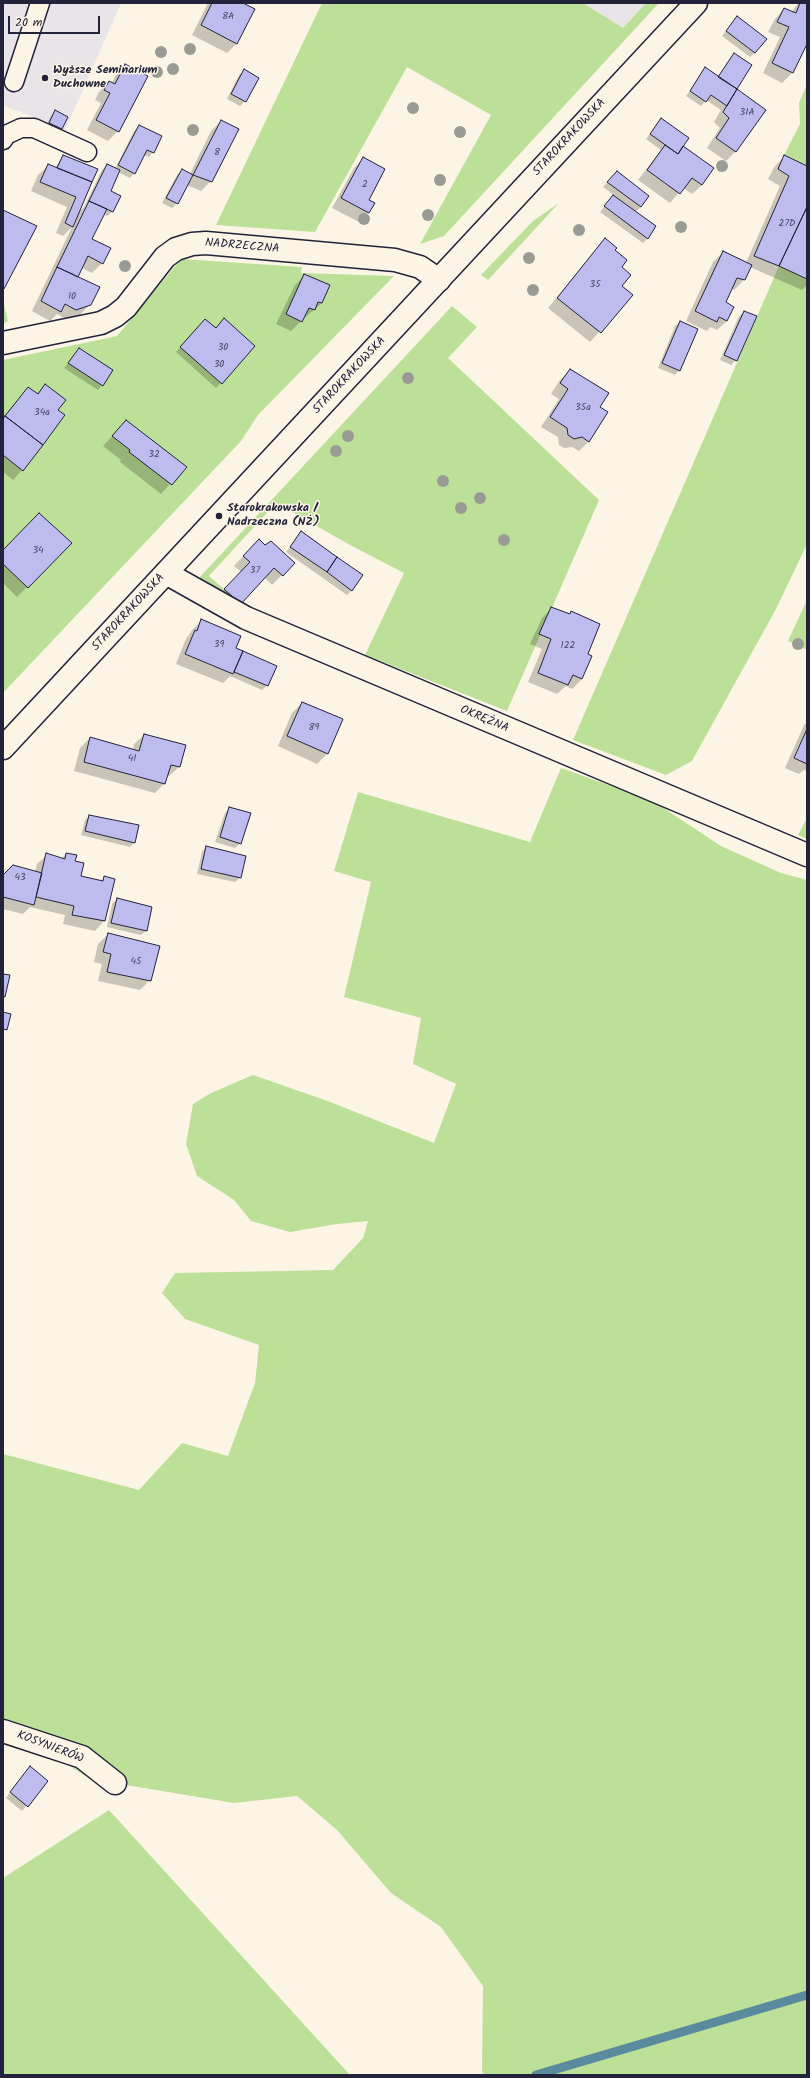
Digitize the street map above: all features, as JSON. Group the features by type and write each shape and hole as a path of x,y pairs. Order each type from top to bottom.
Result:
{"street":[{"name":"STAROKRAKOWSKA","path":"3,748 696,3"},
{"name":"NADRZECZNA","path":"3,343 101,323 115,316 126,307 165,257 176,249 192,244 206,243 395,260 420,267 439,280"},
{"name":"OKRĘŻNA","path":"166,573 246,618 807,855"},
{"name":"KOSYNIERÓW","path":"3,1731 82,1758 115,1783"}],"lane":[{"path":"14,82 40,3"},
{"path":"3,140 6,135 21,128 34,128 87,152"}],"shaded area":[{"name":"Wyższe Seminarium Duchowne","path":"3,3 121,3 64,133 26,114 3,106"},
{"path":"583,3 646,3 623,28"}],"green space":[{"path":"322,3 583,3 623,28 646,3 659,3 444,236 420,244 491,115 407,67 315,232 216,225"},
{"path":"807,84 807,166 784,155 800,124 799,103"},
{"path":"559,203 488,280 481,275 533,221"},
{"path":"181,259 302,267 301,273 394,276 258,415 241,441 3,693 3,360 117,336"},
{"path":"779,266 807,279 807,544 776,609 692,761 666,775 573,740"},
{"path":"3,300 8,321 3,324"},
{"path":"452,306 477,327 448,358 599,500 507,711 365,655 404,573 350,545 276,503 209,576 241,604 199,578"},
{"path":"807,600 807,650 788,641"},
{"path":"561,768 653,801 721,846 781,873 807,880 807,2075 485,2075 482,2072 483,1986 441,1927 391,1893 337,1830 297,1796 234,1803 90,1779 3,1724 3,1454 139,1490 182,1443 228,1456 255,1383 259,1345 185,1319 162,1293 175,1273 333,1270 363,1238 368,1221 337,1224 290,1232 251,1221 234,1200 197,1176 186,1144 193,1104 211,1093 253,1075 325,1100 434,1143 456,1084 413,1064 421,1018 344,997 371,882 334,871 358,792 530,842"},
{"path":"807,818 807,839 798,835"},
{"path":"109,1810 350,2075 3,2075 3,1878"}],"building":[{"path":"212,3 243,3 255,9 237,44 201,25"},
{"path":"800,3 807,3 807,44 793,73 772,63 789,27 777,22 784,8 796,13"},
{"path":"737,16 767,39 755,53 726,31"},
{"path":"734,53 752,65 737,89 718,77"},
{"path":"125,64 148,76 119,132 96,120 110,93 104,90 109,81 115,84"},
{"path":"705,67 737,89 727,106 711,95 706,102 690,91"},
{"path":"244,69 259,78 246,102 231,94"},
{"path":"737,89 766,110 736,152 716,138 729,118 723,112"},
{"path":"55,110 68,117 62,129 49,123"},
{"path":"661,118 689,138 678,154 650,134"},
{"path":"221,120 239,129 212,182 193,175"},
{"path":"139,125 162,136 154,153 147,150 135,174 118,165"},
{"path":"665,145 678,154 683,146 714,168 702,185 692,178 680,194 647,170"},
{"path":"63,155 98,169 92,182 57,168"},
{"path":"784,155 807,166 807,207 779,266 754,256 789,176 778,169"},
{"path":"363,157 385,169 369,200 375,203 369,213 341,198"},
{"path":"48,164 92,182 73,227 65,223 76,197 40,182"},
{"path":"107,164 120,170 111,191 121,196 113,212 89,201"},
{"path":"182,169 193,175 178,204 166,198"},
{"path":"617,171 649,196 641,207 607,182"},
{"path":"613,195 656,226 648,239 604,206"},
{"path":"89,201 107,209 92,239 111,248 103,264 88,256 78,277 57,267"},
{"path":"807,207 807,279 779,266"},
{"path":"3,210 37,226 4,289 3,288"},
{"path":"605,238 617,248 615,250 627,260 622,267 631,275 622,286 633,295 601,333 557,298"},
{"path":"723,251 752,265 745,280 737,278 726,302 734,307 727,321 719,317 717,322 695,311"},
{"path":"57,267 100,287 91,305 76,310 65,304 61,312 41,301"},
{"path":"304,274 330,285 322,303 318,302 315,310 309,308 302,322 286,314"},
{"path":"744,311 757,316 737,361 724,355"},
{"path":"224,318 255,346 222,384 180,347 205,319 216,328"},
{"path":"680,321 698,329 680,371 662,363"},
{"path":"79,348 113,370 103,386 68,363"},
{"path":"570,369 609,393 600,407 608,412 589,442 582,437 574,439 568,435 567,428 550,417 568,389 560,383"},
{"path":"45,384 66,400 58,410 65,415 43,445 5,416 28,387 38,394"},
{"path":"5,416 43,445 23,471 3,455 3,419"},
{"path":"126,420 187,467 172,485 129,452 130,450 112,436"},
{"path":"39,513 72,543 28,588 3,564 3,550"},
{"path":"301,531 337,557 327,572 290,547"},
{"path":"259,539 265,545 271,541 295,563 283,576 274,568 241,604 224,589 250,562 243,556"},
{"path":"337,557 363,575 352,591 327,572"},
{"path":"551,607 570,614 571,611 600,624 588,654 592,656 582,679 573,675 568,685 538,673 551,639 539,634"},
{"path":"201,619 241,636 236,648 243,651 233,674 185,654 195,630 197,631"},
{"path":"243,651 277,666 268,686 234,672"},
{"path":"302,702 343,719 328,754 287,736"},
{"path":"807,729 807,764 794,758"},
{"path":"144,734 186,745 180,767 171,765 165,784 84,762 90,737 139,751"},
{"path":"229,807 251,813 241,844 220,837"},
{"path":"89,815 139,825 135,843 85,831"},
{"path":"206,846 246,856 241,878 201,869"},
{"path":"46,853 65,859 66,853 77,855 75,861 84,863 81,876 103,881 104,876 115,879 105,921 72,915 74,906 36,897"},
{"path":"13,865 42,873 34,905 3,897 3,875"},
{"path":"117,898 152,907 147,931 111,923"},
{"path":"108,933 160,946 151,981 107,972 111,954 103,952"},
{"path":"3,974 10,975 5,997 3,996"},
{"path":"3,1012 11,1014 7,1030 3,1029"},
{"path":"30,1766 48,1781 28,1807 10,1792"}],"waterway":[{"path":"536,2075 807,1995"}],"place":[{"name":"Wyższe Seminarium Duchowne","path":"45,78"},
{"name":"Starokrakowska / Nadrzeczna (NŻ)","path":"219,516"}]}
